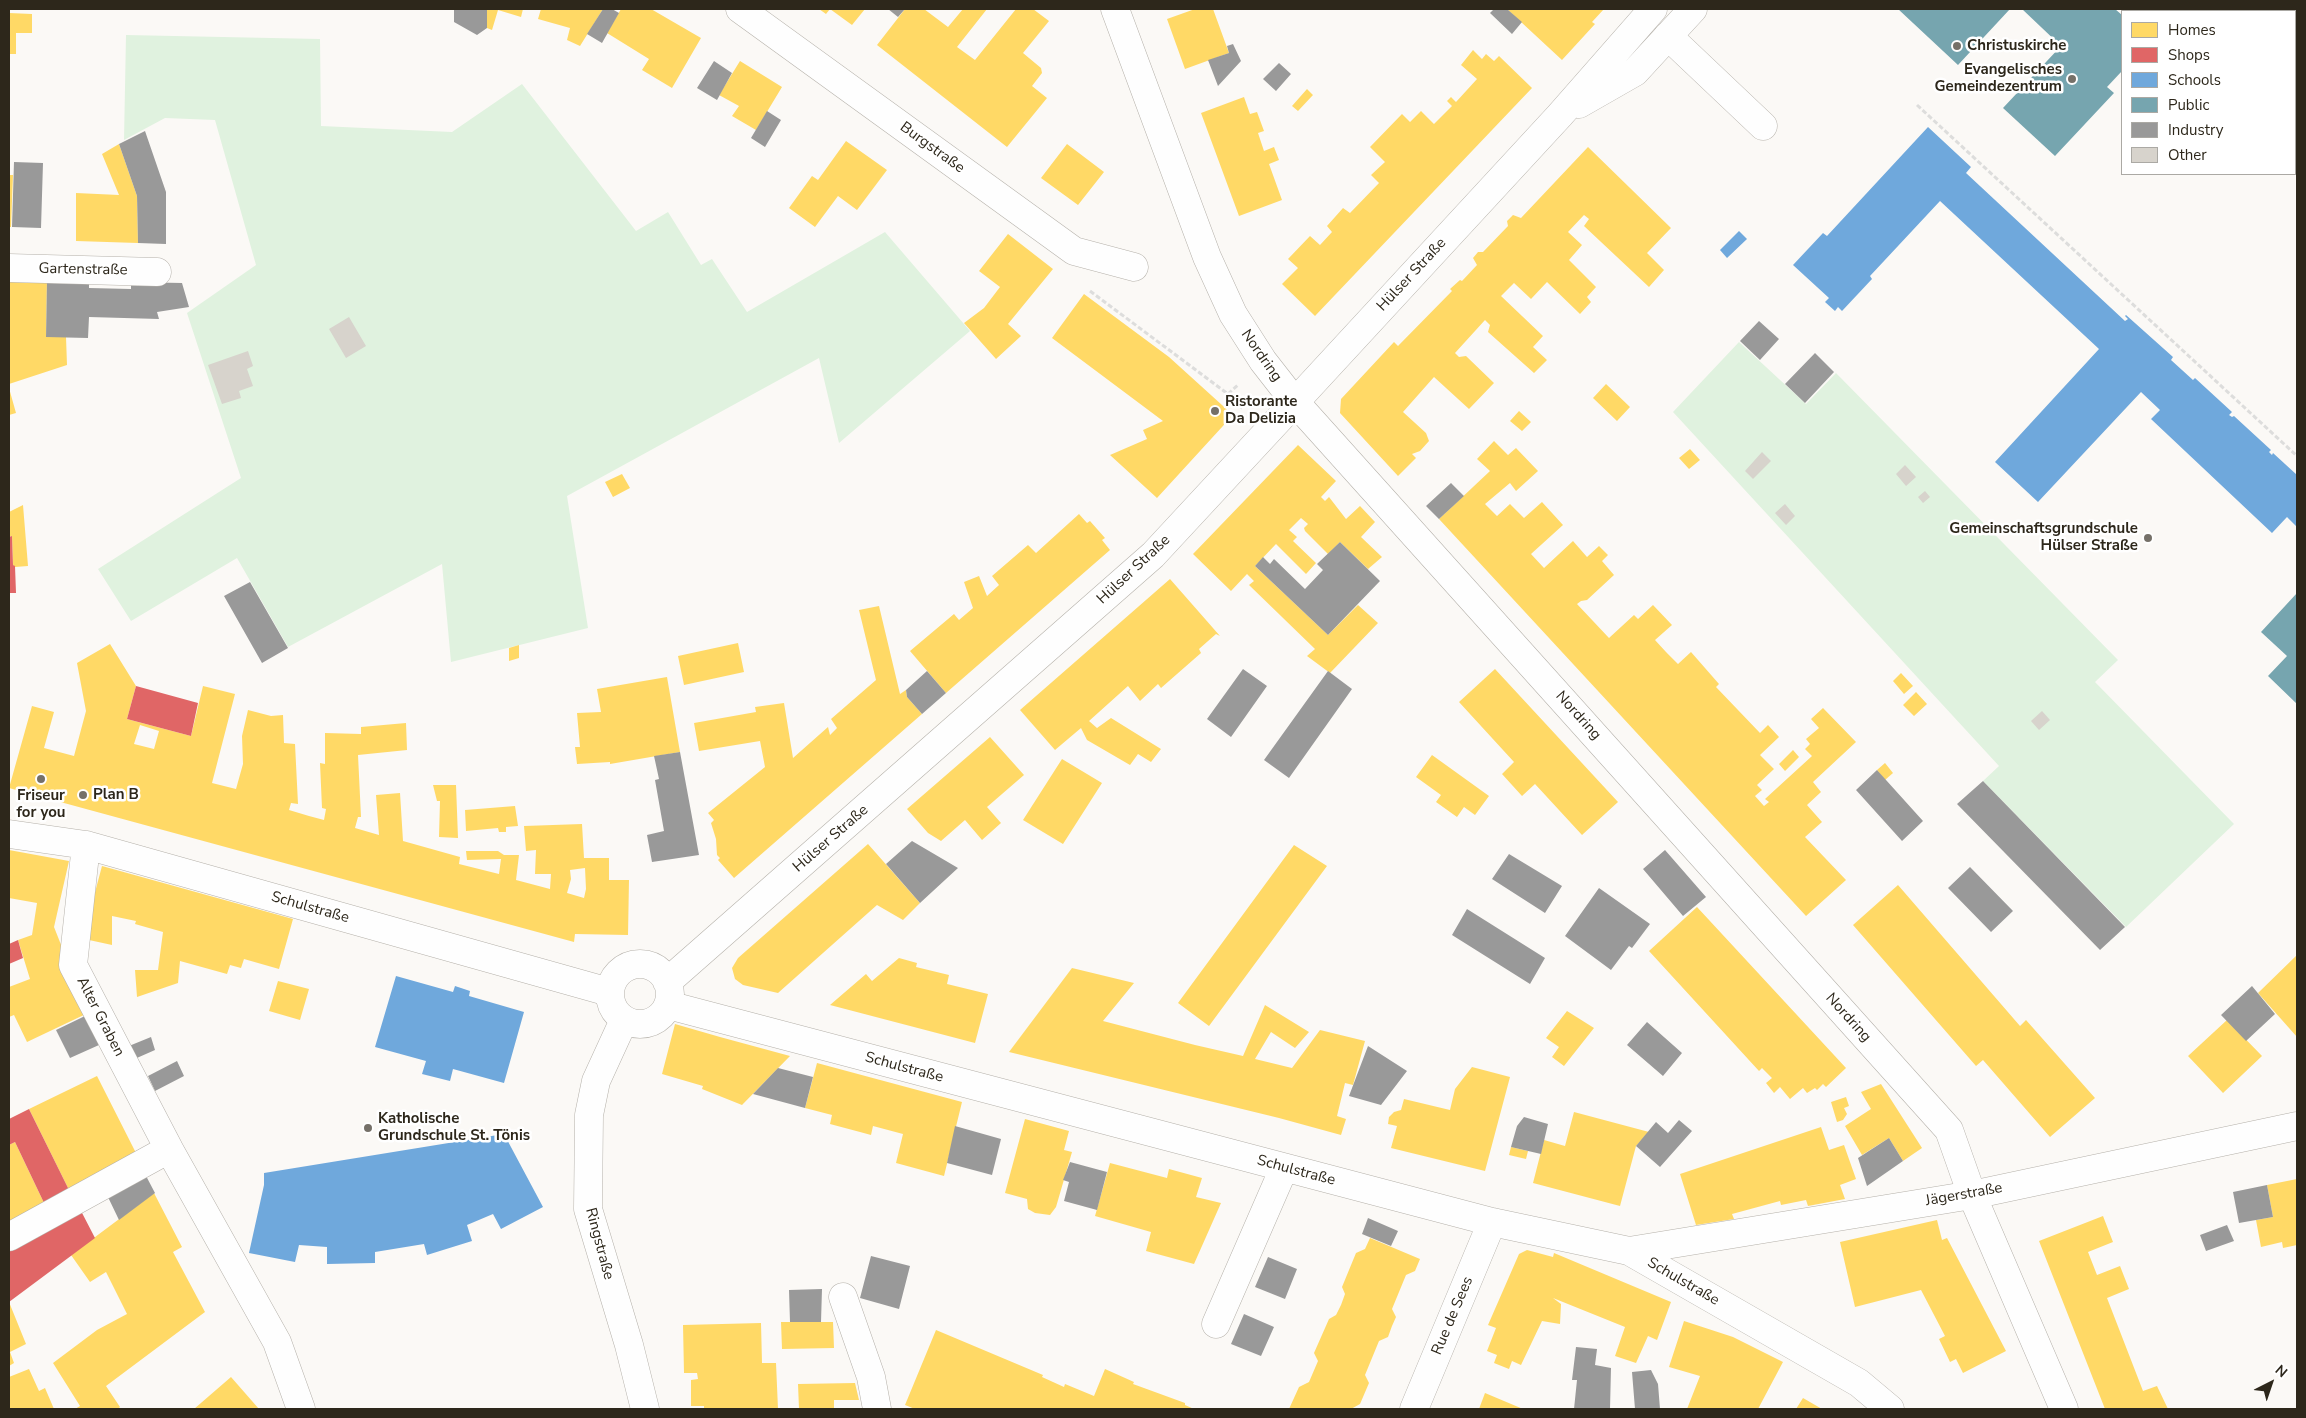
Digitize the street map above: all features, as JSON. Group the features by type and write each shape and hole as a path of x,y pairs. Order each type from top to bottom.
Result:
{"street":[{"name":"Burgstraße","path":"740,9 1074,251 1134,267"},
{"name":"Nordring","path":"1115,9 1207,257 1233,314 1263,361 1295,402 1949,1130 1972,1195 2064,1409"},
{"name":"Hülser Straße","path":"668,994 1153,555 1560,115 1653,9"},
{"name":"Hülser Straße","path":"1560,115 1635,72 1693,9"},
{"path":"1668,36 1763,126"},
{"name":"Gartenstraße","path":"9,268 157,272"},
{"name":"Schulstraße","path":"9,834 86,845 609,992"},
{"name":"Alter Graben","path":"86,845 73,965 169,1149 277,1342 301,1409"},
{"path":"634,965 654,968 668,994 662,1015 649,1023 634,1024 624,1020 613,1008 609,992 617,974 634,965"},
{"name":"Schulstraße","path":"668,994 1284,1168 1492,1222 1629,1251 1859,1383 1890,1409"},
{"name":"Ringstraße","path":"624,1020 596,1081 590,1115 588,1209 629,1345 645,1409"},
{"name":"Jägerstraße","path":"1629,1251 1972,1195 2297,1126"},
{"path":"9,1237 169,1149"},
{"path":"1216,1324 1284,1168"},
{"name":"Rue de Sees","path":"1414,1409 1492,1222"},
{"path":"843,1297 872,1377 877,1409"}],"path":[{"path":"1917,105 2297,456"},
{"path":"1074,251 1091,291 1228,394 1267,433"}],"green space":[{"path":"126,35 320,39 321,126 452,132 522,84 636,231 668,212 701,265 712,259 747,312 885,232 970,331 839,443 819,358 567,496 588,628 451,662 442,564 288,647 237,558 131,621 98,569 241,478 187,313 256,265 215,120 165,118 124,140"},
{"path":"1739,342 1806,404 1836,373 2118,660 2095,682 2234,824 2126,927 1983,781 1999,766 1673,412"}],"building: Homes":[{"path":"487,9 523,9 521,17 498,10 492,30 487,28"},
{"path":"541,9 603,9 580,46 567,40 570,28 538,19"},
{"path":"621,9 651,9 701,38 672,88 642,70 649,59 607,33"},
{"path":"819,9 830,9 826,14"},
{"path":"830,9 865,9 852,25"},
{"path":"905,9 924,9 948,27 963,9 987,9 957,47 975,60 1016,9 1033,9 1049,21 1023,53 1041,68 1042,73 1032,86 1047,98 1007,147 877,45"},
{"path":"1195,9 1213,9 1229,53 1185,69 1167,19"},
{"path":"1507,9 1604,9 1592,22 1595,24 1562,60"},
{"path":"9,13 32,14 32,33 16,33 16,54 9,54"},
{"path":"1473,50 1482,59 1486,54 1494,61 1499,56 1532,88 1315,316 1282,284 1298,268 1288,259 1310,236 1320,245 1332,232 1327,226 1343,208 1350,213 1379,183 1371,175 1385,162 1370,147 1402,114 1410,122 1421,111 1434,124 1452,106 1447,101 1451,97 1456,102 1477,79 1461,65"},
{"path":"740,61 782,87 756,130 732,116 739,106 719,95"},
{"path":"1307,89 1313,95 1298,111 1292,106"},
{"path":"1244,97 1250,114 1257,112 1264,131 1258,133 1264,151 1274,147 1279,160 1269,164 1282,200 1239,216 1201,113"},
{"path":"846,141 887,170 857,210 838,196 815,227 789,208 812,176 818,180"},
{"path":"119,144 137,196 138,243 76,241 76,193 119,195 102,154"},
{"path":"1067,144 1104,172 1078,205 1041,178"},
{"path":"1588,147 1671,228 1647,253 1664,270 1649,287 1584,226 1589,219 1584,215 1568,232 1582,245 1569,260 1596,287 1587,297 1591,302 1580,314 1547,282 1531,299 1514,283 1501,296 1543,336 1533,347 1547,360 1534,373 1488,332 1490,325 1485,320 1455,353 1459,357 1466,356 1494,383 1469,409 1434,377 1403,412 1426,433 1429,441 1420,451 1412,454 1416,458 1398,476 1340,413 1341,399 1394,342 1398,346 1452,291 1450,289 1460,280 1462,281 1477,265 1473,258 1478,252 1483,252 1508,226 1507,221 1513,215 1521,218"},
{"path":"9,175 13,175 11,227 9,227"},
{"path":"1008,234 1053,269 1008,324 1021,336 996,359 964,323 984,308 1000,287 979,271"},
{"path":"9,278 47,279 46,337 66,337 67,365 9,384"},
{"path":"1084,294 1169,357 1233,415 1157,498 1110,455 1147,439 1143,430 1163,421 1052,338"},
{"path":"1606,384 1630,407 1617,421 1593,398"},
{"path":"9,388 16,413 9,415"},
{"path":"1519,411 1531,422 1522,431 1510,421"},
{"path":"1494,441 1508,455 1516,448 1538,471 1516,491 1510,483 1485,504 1497,516 1510,504 1524,518 1542,502 1563,525 1531,554 1544,568 1573,541 1587,557 1599,546 1608,555 1602,561 1614,575 1587,600 1577,604 1609,638 1634,615 1638,619 1653,605 1672,625 1655,640 1666,652 1678,664 1691,652 1719,684 1716,687 1760,733 1768,725 1779,737 1760,755 1774,769 1757,785 1762,790 1755,796 1764,806 1769,802 1765,799 1812,756 1805,749 1810,744 1806,739 1819,728 1811,719 1823,708 1856,742 1813,782 1821,792 1807,805 1822,822 1805,837 1846,880 1806,916 1439,519 1490,471 1477,459"},
{"path":"1298,445 1336,481 1321,497 1325,501 1329,497 1346,519 1360,506 1375,522 1361,537 1382,557 1368,569 1340,542 1328,554 1305,531 1304,528 1308,524 1301,518 1289,530 1297,537 1293,541 1316,563 1306,574 1276,544 1255,566 1328,635 1358,605 1378,623 1330,673 1307,656 1315,649 1249,585 1254,581 1247,574 1231,591 1193,554"},
{"path":"1690,449 1700,460 1689,469 1679,458"},
{"path":"622,474 630,488 613,497 605,482"},
{"path":"23,505 28,566 15,567 13,565 12,536 9,537 9,512"},
{"path":"1079,514 1087,523 1090,521 1105,538 1102,540 1110,550 946,693 910,651 954,614 959,620 973,608 964,582 979,576 987,596 999,585 992,576 1028,545 1036,553"},
{"path":"1170,579 1220,636 1216,634 1199,649 1201,653 1161,688 1158,684 1140,701 1128,686 1089,721 1097,728 1111,718 1161,749 1151,762 1138,754 1130,765 1087,740 1081,728 1055,750 1020,710"},
{"path":"879,606 900,694 906,690 907,697 922,714 734,878 718,860 720,858 717,855 716,839 711,823 714,820 708,813 765,767 760,741 699,751 694,723 756,712 755,707 784,703 793,758 828,727 830,735 837,728 831,719 876,680 859,610"},
{"path":"738,643 744,672 684,685 678,656"},
{"path":"110,644 136,686 127,719 191,736 203,686 235,694 212,783 236,789 243,764 242,736 248,710 271,716 283,715 284,743 295,744 298,804 291,803 289,810 324,820 326,809 322,808 320,763 325,764 325,733 361,734 361,727 406,723 407,750 358,755 361,817 358,817 355,828 379,835 376,795 400,793 403,841 460,857 459,864 499,874 501,859 467,860 466,851 498,851 504,855 519,855 516,880 550,889 551,874 535,874 536,850 526,851 524,826 582,824 584,858 609,858 609,880 629,880 628,935 575,934 574,942 9,788 32,706 54,712 44,748 74,756 86,711 77,663","holes":["140,725 159,731 154,749 134,744","585,868 586,889 584,898 567,893 571,879 570,870"]},
{"path":"519,645 519,658 509,661 509,648"},
{"path":"1495,669 1618,802 1582,835 1535,784 1522,796 1502,774 1514,762 1459,702"},
{"path":"1901,673 1913,686 1904,694 1893,681"},
{"path":"667,677 680,752 610,764 610,762 577,764 575,747 580,747 577,713 601,712 597,689"},
{"path":"1916,692 1927,704 1914,716 1903,705"},
{"path":"990,737 1024,775 987,807 1001,823 982,840 965,820 941,841 928,833 907,809"},
{"path":"1793,750 1799,757 1785,771 1779,764"},
{"path":"1432,755 1489,796 1475,815 1464,807 1457,817 1436,802 1441,795 1416,777"},
{"path":"1062,759 1102,783 1063,844 1023,820"},
{"path":"1885,763 1893,773 1885,780 1877,770"},
{"path":"433,785 456,785 458,838 439,837 440,801 437,801"},
{"path":"515,806 518,826 506,827 506,832 499,832 498,828 466,831 465,810"},
{"path":"868,844 920,903 903,920 877,905 778,993 743,985 735,979 732,968 738,958"},
{"path":"1294,845 1327,866 1209,1026 1178,1003"},
{"path":"9,850 69,861 54,927 88,1013 27,1042 14,1015 9,1017 9,987 30,979 18,940 32,935 37,903 9,898"},
{"path":"102,866 293,919 279,969 244,959 241,968 230,965 227,974 180,961 178,983 137,997 135,970 158,970 163,932 135,924 136,921 112,916 112,945 89,940 90,911"},
{"path":"1898,885 2020,1026 2026,1020 2095,1098 2050,1137 1983,1060 1976,1066 1853,925"},
{"path":"1697,907 1846,1068 1826,1087 1823,1084 1817,1090 1815,1088 1807,1093 1803,1088 1790,1099 1780,1087 1774,1093 1766,1083 1772,1078 1762,1068 1759,1071 1649,951"},
{"path":"2297,955 2297,1037 2258,993"},
{"path":"899,958 917,963 916,967 949,975 947,984 988,994 975,1043 830,1005 866,974 872,981"},
{"path":"1072,968 1134,983 1103,1021 1195,1045 1243,1056 1265,1005 1309,1032 1295,1048 1271,1032 1255,1059 1292,1068 1320,1030 1365,1041 1353,1085 1345,1083 1337,1116 1346,1119 1341,1135 1009,1052"},
{"path":"278,981 309,989 300,1020 269,1011"},
{"path":"1567,1011 1594,1028 1564,1066 1552,1057 1559,1047 1546,1038"},
{"path":"2227,1020 2262,1056 2223,1093 2188,1056"},
{"path":"675,1024 790,1056 742,1105 702,1089 703,1086 662,1074"},
{"path":"817,1063 962,1102 944,1176 896,1163 903,1134 873,1126 871,1135 830,1124 832,1115 805,1108"},
{"path":"1472,1067 1510,1077 1485,1171 1391,1148 1397,1126 1388,1124 1389,1117 1394,1112 1401,1110 1404,1099 1450,1110 1455,1089"},
{"path":"97,1076 137,1155 70,1192 29,1109"},
{"path":"1881,1084 1922,1148 1903,1161 1889,1138 1862,1155 1845,1126 1871,1109 1861,1092"},
{"path":"1846,1097 1849,1106 1844,1108 1847,1114 1843,1120 1837,1122 1831,1102"},
{"path":"1574,1112 1649,1132 1636,1146 1620,1206 1533,1183 1544,1140 1565,1146"},
{"path":"1025,1119 1069,1131 1064,1150 1072,1152 1056,1207 1050,1215 1035,1213 1028,1209 1027,1199 1005,1193"},
{"path":"1821,1127 1829,1150 1844,1145 1856,1179 1840,1185 1845,1199 1808,1206 1806,1200 1781,1205 1780,1201 1732,1214 1734,1219 1696,1225 1680,1174"},
{"path":"15,1142 45,1205 9,1225 9,1145"},
{"path":"1511,1147 1528,1151 1526,1159 1509,1155"},
{"path":"1110,1163 1167,1178 1169,1169 1202,1178 1196,1197 1221,1203 1194,1264 1146,1251 1151,1232 1095,1216"},
{"path":"2297,1179 2297,1245 2283,1248 2282,1242 2261,1247 2256,1220 2273,1217 2267,1185"},
{"path":"154,1193 182,1247 173,1252 205,1312 106,1386 120,1407 118,1409 75,1409 80,1406 53,1363 97,1330 127,1314 106,1272 90,1282 71,1255"},
{"path":"2103,1216 2113,1242 2088,1252 2097,1275 2120,1266 2129,1289 2107,1298 2143,1391 2157,1386 2168,1409 2105,1409 2039,1241"},
{"path":"1937,1220 1942,1240 1947,1238 2006,1351 1963,1373 1956,1359 1950,1362 1939,1339 1945,1336 1921,1290 1855,1307 1840,1242"},
{"path":"1370,1238 1420,1259 1415,1271 1406,1275 1392,1309 1396,1317 1388,1337 1379,1341 1365,1375 1369,1383 1360,1404 1351,1409 1289,1409 1299,1387 1309,1382 1318,1361 1314,1353 1329,1319 1336,1315 1341,1305 1345,1294 1342,1287 1356,1253 1365,1249"},
{"path":"1527,1250 1553,1257 1554,1253 1671,1302 1657,1340 1648,1336 1636,1363 1615,1356 1625,1327 1553,1298 1561,1304 1560,1324 1542,1321 1521,1365 1512,1361 1509,1369 1494,1363 1497,1355 1487,1351 1496,1328 1488,1325 1519,1254"},
{"path":"9,1302 26,1344 10,1352 14,1363 9,1366"},
{"path":"1684,1321 1733,1337 1783,1362 1758,1409 1687,1409 1700,1376 1669,1367"},
{"path":"781,1322 833,1322 834,1348 782,1349"},
{"path":"761,1323 762,1363 776,1363 778,1409 704,1409 704,1406 691,1406 691,1380 698,1379 697,1373 684,1373 683,1325"},
{"path":"936,1330 1043,1375 1042,1377 1064,1387 1065,1384 1094,1396 1105,1369 1134,1382 1133,1384 1185,1403 1185,1405 1194,1409 915,1409 905,1405"},
{"path":"29,1369 39,1391 45,1388 54,1409 9,1409 9,1377"},
{"path":"231,1377 259,1409 194,1409"},
{"path":"855,1383 859,1400 834,1400 834,1409 799,1409 798,1384"},
{"path":"1485,1393 1523,1409 1479,1409"},
{"path":"1803,1398 1822,1409 1796,1409"}],"building: Shops":[{"path":"12,536 16,593 9,593 9,537"},
{"path":"136,686 198,703 191,736 127,719"},
{"path":"18,940 23,958 9,964 9,944"},
{"path":"29,1109 70,1192 45,1205 15,1142 9,1145 9,1119"},
{"path":"80,1209 95,1238 9,1302 9,1248"}],"building: Schools":[{"path":"1928,127 1971,167 1966,173 2125,321 2128,319 2126,315 2173,357 2171,360 2193,380 2195,378 2232,412 2229,415 2234,416 2271,450 2269,452 2272,455 2273,453 2297,475 2297,527 2287,517 2272,533 2151,419 2160,410 2141,392 2038,502 1995,462 2099,349 1940,201 1870,276 1872,279 1842,311 1838,307 1835,311 1825,302 1829,298 1793,265 1823,233 1827,236"},
{"path":"1739,231 1747,239 1727,258 1720,250"},
{"path":"396,976 453,992 455,986 470,991 469,996 524,1012 504,1083 453,1069 450,1081 422,1074 426,1061 375,1047"},
{"path":"504,1134 543,1207 501,1229 493,1214 467,1225 472,1241 427,1255 424,1244 375,1252 375,1263 327,1264 327,1247 299,1245 295,1262 249,1253 264,1185 264,1173"}],"building: Public":[{"name":"Christuskirche","path":"1898,9 2010,9 1958,65"},
{"name":"Evangelisches Gemeindezentrum","path":"2022,9 2115,9 2121,14 2121,72 2107,87 2114,93 2055,156 2003,108 2061,46"},
{"path":"2297,593 2297,704 2268,676 2287,656 2261,632"}],"building: Industry":[{"path":"487,9 487,28 477,35 454,22 454,10"},
{"path":"603,9 612,9 619,13 602,43 587,34"},
{"path":"888,9 905,9 898,17"},
{"path":"1494,9 1507,9 1522,22 1512,34 1490,13"},
{"path":"1233,44 1241,61 1218,86 1208,60 1229,53 1227,46"},
{"path":"714,61 732,73 717,100 697,88"},
{"path":"1279,63 1291,74 1276,91 1263,79"},
{"path":"767,111 781,120 765,147 751,138"},
{"path":"145,131 166,192 166,244 138,243 137,196 119,144"},
{"path":"14,162 43,163 41,228 12,227"},
{"path":"47,279 89,281 89,288 131,289 131,282 182,283 189,307 157,312 159,319 89,317 88,338 46,337"},
{"path":"1759,321 1779,339 1760,360 1740,341"},
{"path":"1815,353 1834,372 1805,403 1785,384"},
{"path":"1451,483 1464,496 1439,519 1426,506"},
{"path":"1340,542 1380,581 1328,635 1255,566 1263,557 1270,564 1274,559 1305,589 1323,570 1317,564"},
{"path":"250,582 288,648 262,663 224,596"},
{"path":"1243,669 1267,686 1231,737 1207,719"},
{"path":"927,671 946,693 922,714 907,697 906,690"},
{"path":"1328,671 1352,689 1289,778 1264,760"},
{"path":"680,752 699,855 652,862 647,835 664,831 655,780 659,779 654,756"},
{"path":"1877,770 1923,821 1902,841 1856,790"},
{"path":"1983,781 2125,927 2100,950 1957,804"},
{"path":"912,841 958,868 920,903 886,864"},
{"path":"1665,850 1706,897 1683,916 1643,869"},
{"path":"1509,854 1562,886 1545,913 1492,879"},
{"path":"1970,867 2013,911 1991,932 1948,888"},
{"path":"1599,888 1650,924 1632,948 1629,946 1611,970 1565,936"},
{"path":"1467,909 1545,958 1530,984 1452,935"},
{"path":"2252,986 2275,1014 2246,1041 2221,1015"},
{"path":"85,1016 99,1045 70,1058 56,1030"},
{"path":"1647,1022 1682,1053 1663,1076 1627,1045"},
{"path":"151,1037 155,1050 130,1061 124,1048"},
{"path":"1368,1046 1407,1071 1381,1105 1349,1096"},
{"path":"177,1061 184,1076 155,1091 148,1076"},
{"path":"778,1068 813,1077 805,1108 753,1094"},
{"path":"1524,1117 1548,1124 1541,1154 1511,1147 1517,1126"},
{"path":"1679,1120 1692,1131 1660,1167 1636,1146 1656,1122 1668,1133"},
{"path":"955,1126 1001,1139 992,1175 947,1163"},
{"path":"1889,1138 1903,1161 1867,1186 1858,1158"},
{"path":"1070,1162 1107,1172 1097,1210 1064,1201 1069,1182 1063,1180"},
{"path":"145,1174 155,1193 119,1220 107,1195"},
{"path":"2267,1185 2273,1217 2239,1223 2233,1192"},
{"path":"1368,1218 1398,1231 1391,1246 1362,1234"},
{"path":"2227,1225 2234,1241 2206,1251 2200,1235"},
{"path":"871,1256 910,1266 899,1309 860,1298"},
{"path":"1268,1257 1297,1269 1285,1299 1255,1287"},
{"path":"822,1289 821,1322 790,1322 789,1290"},
{"path":"1244,1314 1274,1327 1261,1356 1231,1344"},
{"path":"1576,1347 1597,1349 1595,1365 1611,1368 1610,1409 1574,1409 1577,1380 1572,1380"},
{"path":"1651,1370 1658,1384 1660,1409 1635,1409 1632,1372"}],"building: Other":[{"path":"349,317 366,346 346,358 329,329"},
{"path":"248,351 253,366 247,369 253,386 239,391 241,398 222,404 208,365"},
{"path":"1762,452 1771,461 1753,479 1745,471"},
{"path":"1905,465 1916,477 1906,486 1896,474"},
{"path":"1925,491 1930,497 1923,503 1918,497"},
{"path":"1785,504 1795,516 1786,525 1775,513"},
{"path":"2042,711 2050,720 2039,730 2031,721"}],"place":[{"name":"Christuskirche","path":"1957,46"},
{"name":"Evangelisches Gemeindezentrum","path":"2072,79"},
{"name":"Ristorante Da Delizia","path":"1215,411"},
{"name":"Gemeinschaftsgrundschule Hülser Straße","path":"2148,538"},
{"name":"Friseur for you","path":"41,779"},
{"name":"Plan B","path":"83,795"},
{"name":"Katholische Grundschule St. Tönis","path":"368,1128"}]}
